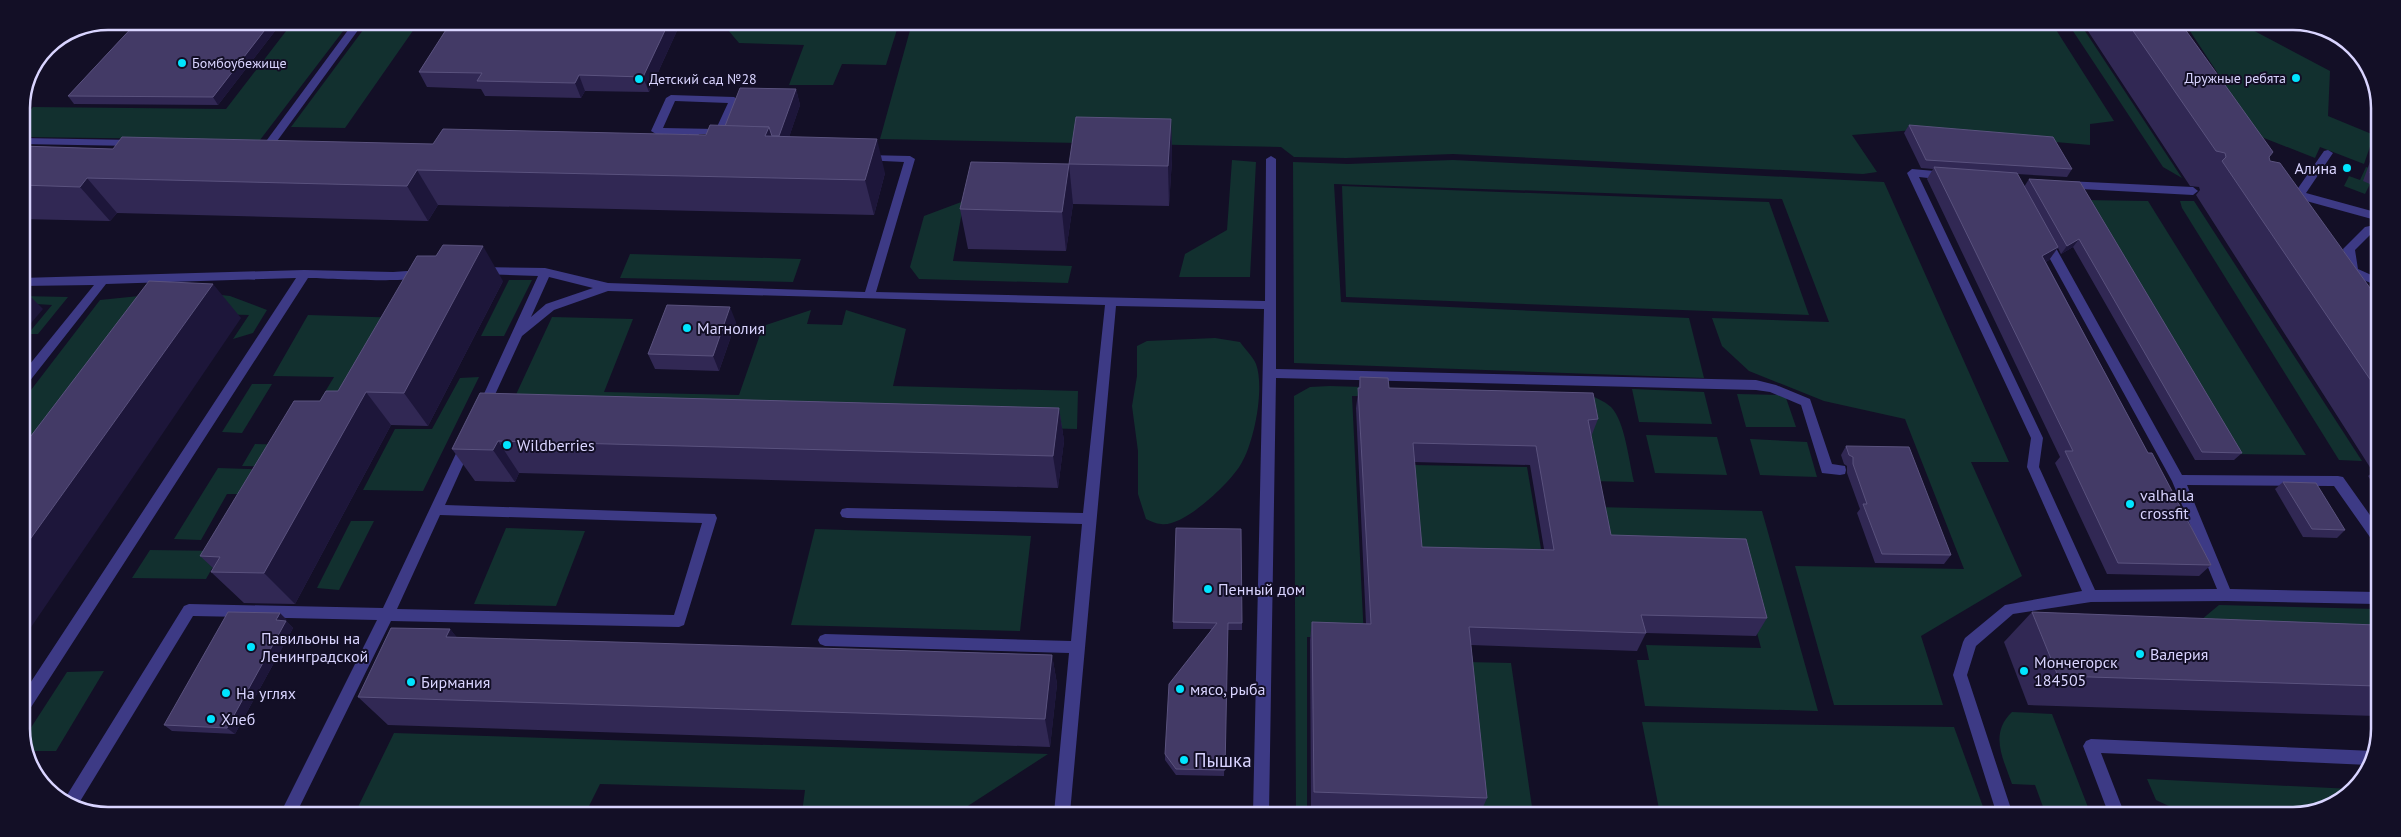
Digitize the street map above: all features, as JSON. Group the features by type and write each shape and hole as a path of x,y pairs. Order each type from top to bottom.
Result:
{"lane":[{"path":"268,146 353,30"},
{"path":"671,98 734,100 720,132 696,131 656,131 671,98"},
{"path":"686,154 696,131"},
{"path":"30,141 150,144"},
{"path":"2300,195 2328,153"},
{"path":"851,158 910,159 869,296"},
{"path":"1261,807 1270,373 1271,158"},
{"path":"1958,176 1912,173 2037,438 2033,468 2091,596"},
{"path":"2287,181 2310,210"},
{"path":"2058,184 2193,191"},
{"path":"2274,194 2300,195 2371,215"},
{"path":"2353,271 2349,249 2371,230"},
{"path":"2041,232 2178,480 2226,595"},
{"path":"2337,248 2363,286"},
{"path":"472,270 545,272 608,287 869,296 1270,305"},
{"path":"2353,271 2371,279"},
{"path":"30,282 102,282 305,274 404,276 433,272"},
{"path":"479,418 545,272"},
{"path":"30,698 305,274"},
{"path":"30,374 102,282"},
{"path":"515,338 550,307 608,287"},
{"path":"1063,807 1089,519 1112,301"},
{"path":"1270,373 1756,385 1772,388 1806,402 1827,469 1840,470"},
{"path":"291,807 387,615 470,436"},
{"path":"2178,480 2338,481 2371,528"},
{"path":"73,799 189,610 679,621 710,518 437,510"},
{"path":"847,513 1089,519"},
{"path":"2002,807 1960,675 1970,642 2010,608 2091,596 2226,595 2371,598"},
{"path":"825,640 1077,647"},
{"path":"2114,807 2091,746 2365,758"}],"green space":[{"path":"287,30 344,30 260,140 30,137 30,110 33,107 226,109"},
{"path":"363,30 413,30 345,128 291,127"},
{"path":"728,30 897,30 886,65 842,64 833,85 789,85 804,45 739,43"},
{"path":"910,30 2056,30 2114,121 2090,124 2090,145 1914,130 1852,135 1877,172 1863,174 1453,154 1346,158 1294,157 1281,147 880,139"},
{"path":"2072,30 2084,30 2182,178 2163,167"},
{"name":"Дружные ребята","path":"2189,30 2253,30 2330,71 2328,116 2371,134 2371,144 2364,164 2320,147 2315,158 2259,136"},
{"path":"1232,160 1256,162 1250,277 1179,277 1185,254 1227,230"},
{"path":"1453,160 1884,182 2009,462 1971,462 2022,576 1921,636 1943,705 1834,705 1795,566 1964,569 1905,419 1824,401 1749,371 1722,346 1712,318 1829,322 1782,199 1334,184 1341,302 1689,318 1704,378 1294,363 1293,162 1348,164"},
{"path":"2366,167 2371,168 2371,182 2365,194 2344,186 2349,176 2360,180"},
{"path":"1342,186 1769,202 1809,315 1346,297"},
{"path":"2082,200 2148,201 2306,455 2231,454"},
{"path":"964,201 953,261 1072,266 1068,283 919,279 910,267 924,216"},
{"path":"2180,201 2194,201 2362,461 2339,460 2182,208"},
{"path":"630,254 801,259 793,282 620,278"},
{"path":"509,280 532,280 504,336 481,336"},
{"path":"188,291 230,296 267,310 253,333 233,339 249,315 178,313 30,515 30,391 100,300"},
{"path":"30,296 68,297 38,334 30,334 30,332 52,305 30,304"},
{"path":"811,310 807,324 842,325 846,310 906,329 893,386 1078,391 1077,429 507,414 552,317 633,319 604,392 739,395 763,326"},
{"path":"308,315 405,318 300,467 242,466 255,444 293,445 334,377 273,376"},
{"path":"1215,338 1240,342 1256,364 1259,401 1250,443 1246,455 1235,472 1205,503 1181,519 1170,523 1155,523 1146,519 1138,494 1138,451 1132,406 1137,376 1137,346 1147,341"},
{"path":"479,377 423,491 363,490 395,429 432,429 460,378"},
{"path":"252,384 272,384 242,433 222,432"},
{"path":"1330,386 1587,394 1605,403 1616,413 1626,442 1634,482 1591,481 1583,440 1592,440 1588,410 1388,396 1352,396 1364,638 1307,637 1307,807 1296,807 1294,396 1310,387"},
{"path":"1632,389 1704,392 1712,424 1639,422"},
{"path":"1737,394 1785,395 1796,427 1746,427"},
{"path":"1646,435 1717,437 1727,475 1655,473"},
{"path":"1750,439 1807,442 1817,477 1760,475"},
{"path":"1412,465 1527,467 1544,566 1420,563"},
{"path":"218,468 282,470 269,494 227,494 201,540 174,539"},
{"path":"1596,507 1762,511 1818,711 1645,706 1637,660 1649,660 1646,645 1761,648 1737,557 1613,597"},
{"path":"351,521 374,521 339,590 317,588"},
{"path":"506,528 585,531 556,606 474,604"},
{"path":"815,529 1031,536 1020,631 791,625"},
{"path":"150,550 222,551 206,579 132,578"},
{"path":"2219,605 2371,609 2371,652 2171,645"},
{"path":"1467,662 1511,663 1532,807 1482,807"},
{"path":"104,671 56,751 33,751 30,729 67,672"},
{"path":"2012,712 2052,714 2088,807 2043,807 2035,785 2012,784 2000,746 2001,729 2005,720"},
{"path":"1642,722 1954,727 1983,807 1659,807"},
{"path":"394,733 1048,754 966,807 803,807 805,790 600,784 588,807 358,807"},
{"path":"2147,779 2343,789 2318,803 2293,807 2171,807 2156,800"}],"building":[{"name":"Бомбоубежище","path":"130,30 265,30 213,97 68,96"},
{"path":"446,30 665,30 643,77 579,75 575,83 477,81 482,73 419,72"},
{"path":"2132,30 2186,30 2273,152 2269,157 2270,161 2280,163 2371,289 2371,381 2222,161 2226,157 2225,153 2216,151"},
{"path":"740,88 796,89 779,136 772,136 769,127 725,126"},
{"path":"1076,117 1171,119 1168,166 1069,164"},
{"path":"710,125 769,127 765,136 877,139 865,180 417,170 407,186 87,178 80,187 30,185 30,146 113,149 122,137 433,144 443,129 706,135"},
{"path":"1909,125 2053,137 2072,169 1926,160"},
{"path":"971,162 1069,164 1062,212 960,209"},
{"path":"1934,167 2017,173 2058,247 2042,256 2148,453 2152,453 2211,565 2118,563 2065,451 2073,451"},
{"path":"2029,179 2080,182 2242,453 2202,452 2079,239 2067,246"},
{"path":"443,245 483,246 404,393 366,392 264,573 211,572 220,557 200,556 294,401 320,401 326,391 338,391 417,256 436,256"},
{"path":"149,281 213,284 30,539 30,437"},
{"path":"667,305 730,307 713,356 648,354"},
{"path":"1360,377 1388,378 1389,388 1593,393 1598,419 1588,420 1611,535 1746,539 1767,618 1641,615 1646,633 1469,627 1487,798 1314,792 1312,622 1371,624 1358,388 1360,388","holes":["1413,443 1536,446 1554,550 1422,547"]},
{"path":"480,393 1059,408 1053,456 498,441 493,450 452,449"},
{"path":"1846,446 1909,447 1951,555 1882,554 1863,504 1867,504 1853,464 1853,457 1849,455"},
{"path":"2283,482 2316,483 2345,530 2312,529"},
{"path":"1176,528 1241,529 1242,623 1228,623 1225,770 1176,769 1165,754 1169,684 1217,623 1173,622"},
{"path":"228,612 280,613 276,620 286,621 227,728 164,725"},
{"path":"2032,612 2371,625 2371,686 2058,676"},
{"path":"391,628 450,629 446,637 1052,655 1045,719 358,697"}],"place":[{"name":"Бомбоубежище","path":"182,63"},
{"name":"Дружные ребята","path":"2296,78"},
{"name":"Детский сад №28","path":"639,79"},
{"name":"Алина","path":"2347,168"},
{"name":"Магнолия","path":"687,328"},
{"name":"Wildberries","path":"507,445"},
{"name":"valhalla crossfit","path":"2130,504"},
{"name":"Пенный дом","path":"1208,589"},
{"name":"Павильоны на Ленинградской","path":"251,647"},
{"name":"Валерия","path":"2140,654"},
{"name":"Мончегорск 184505","path":"2024,671"},
{"name":"Бирмания","path":"411,682"},
{"name":"мясо, рыба","path":"1180,689"},
{"name":"На углях","path":"226,693"},
{"name":"Хлеб","path":"211,719"},
{"name":"Пышка","path":"1184,760"}]}
